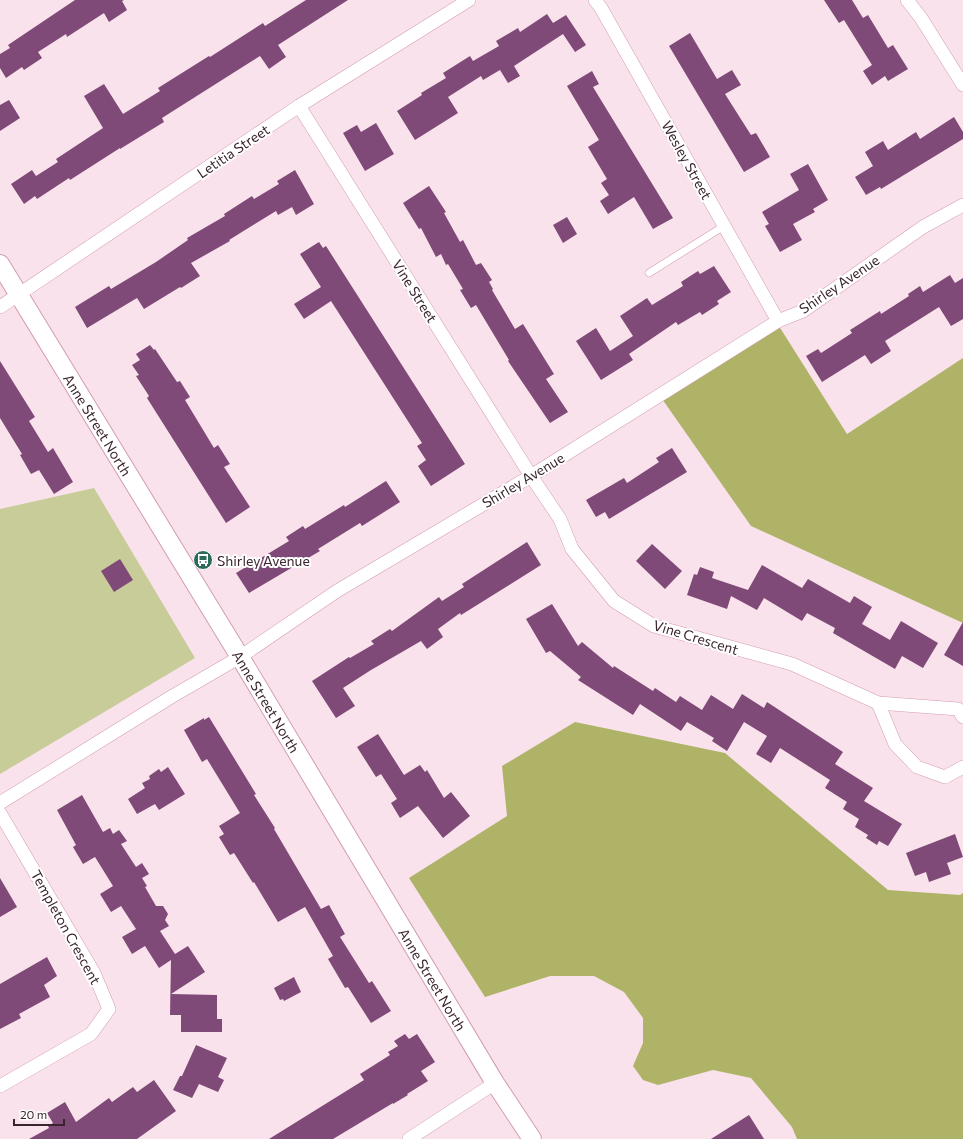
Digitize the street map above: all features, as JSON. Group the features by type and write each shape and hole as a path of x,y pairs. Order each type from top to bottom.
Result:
{"street":[{"name":"Letitia Street","path":"0,307 299,106 469,0"},
{"name":"Wesley Street","path":"595,0 601,8 778,321"},
{"path":"907,0 921,18 963,85"},
{"name":"Vine Street","path":"299,106 531,476"},
{"name":"Shirley Avenue","path":"0,803 165,701 240,657 337,591 531,476 778,321 803,311 923,227 963,205"},
{"name":"Anne Street North","path":"0,264 240,657 495,1083 532,1139"},
{"name":"Vine Crescent","path":"531,476 560,519 572,549 614,601 654,626 792,664 878,703 958,709 963,716"},
{"path":"878,703 895,744 917,767 944,778 963,767"},
{"name":"Templeton Crescent","path":"0,813 94,973 109,1009 90,1034 0,1086"},
{"path":"409,1139 495,1083"}],"lane":[{"path":"649,273 724,226"}],"green space":[{"path":"777,323 847,434 963,358 963,623 751,526 660,396"},
{"path":"94,488 195,658 0,774 0,509"},
{"path":"575,722 725,753 888,890 960,895 963,893 963,1139 797,1139 792,1127 751,1078 713,1070 658,1085 643,1080 633,1066 643,1043 643,1018 624,992 594,976 550,976 485,997 409,878 507,816 502,766"}],"building":[{"path":"75,0 124,0 122,1 127,10 109,22 104,13 67,37 66,34 38,52 42,58 24,70 22,67 6,78 0,68 0,54 10,48 8,45"},
{"path":"306,0 348,0 278,45 286,57 269,69 260,56 162,118 164,122 70,180 69,178 37,199 35,196 24,204 11,184 32,170 36,176 58,162 56,159 103,128 84,96 104,84 123,114 160,91 158,88 209,56 210,57 263,23 265,26"},
{"path":"824,0 852,0 863,18 868,15 888,48 893,45 908,69 888,81 885,76 872,85 863,71 872,65 844,20 839,23"},
{"path":"547,14 553,23 566,15 586,45 575,52 563,34 514,66 520,76 508,83 500,70 483,80 481,76 448,97 458,113 415,140 397,111 422,95 421,93 446,78 443,73 470,56 473,61 499,46 496,41 518,28 520,32"},
{"path":"690,33 717,79 732,70 741,85 725,94 751,135 756,133 770,157 744,172 669,46"},
{"path":"592,71 599,84 593,87 673,218 653,229 634,197 608,214 600,201 609,195 601,183 607,179 588,147 599,140 567,86"},
{"path":"9,100 20,118 0,131 0,105"},
{"path":"954,117 963,132 963,139 881,189 880,187 866,195 855,177 873,166 865,152 883,141 888,150 916,132 920,139"},
{"path":"376,123 394,154 365,171 343,133 357,125 361,132"},
{"path":"808,164 828,200 813,209 815,212 793,224 802,240 780,252 765,226 769,224 762,212 799,190 790,174"},
{"path":"295,170 314,204 296,215 292,207 278,215 276,211 229,240 230,241 191,263 200,276 181,288 180,287 144,309 137,298 87,328 75,307 109,286 111,289 156,262 188,240 187,238 225,216 224,214 252,196 254,199 279,184 277,181"},
{"path":"429,186 446,212 444,213 460,242 463,240 476,265 481,263 492,280 489,282 493,289 492,290 515,329 523,324 554,374 546,379 568,412 550,423 508,361 509,360 476,305 471,308 460,290 463,289 448,264 446,265 441,254 436,257 421,228 419,229 403,203"},
{"path":"567,217 577,234 563,243 553,225"},
{"path":"319,242 323,248 326,246 465,464 431,486 418,466 426,460 417,446 422,443 331,301 304,319 294,304 321,287 300,254"},
{"path":"714,266 731,292 717,301 719,304 702,315 700,312 678,325 676,322 629,354 633,360 601,380 576,341 596,328 610,351 633,336 620,316 647,298 652,305 683,286 681,282 698,271 700,274"},
{"path":"950,275 955,283 963,278 963,319 951,326 939,307 885,341 891,351 871,364 865,355 822,382 806,356 818,349 821,353 852,333 850,330 880,311 881,314 909,296 908,294 920,286 923,292"},
{"path":"150,345 154,350 155,349 177,382 180,381 190,397 185,400 214,448 218,445 230,464 224,467 250,507 226,523 147,398 149,396 136,376 139,375 132,365 140,360 136,354"},
{"path":"0,361 35,417 29,421 48,452 53,448 73,482 54,494 39,470 31,474 20,455 22,454 0,418"},
{"path":"672,448 687,472 609,519 605,512 596,517 586,500 624,478 627,483 659,462 656,458"},
{"path":"386,481 400,502 362,526 360,523 318,549 320,551 249,593 236,573 289,541 286,537 303,526 305,529 344,505 345,507"},
{"path":"527,542 541,565 461,615 460,613 438,629 443,637 427,649 421,641 343,688 355,706 336,718 312,681 349,657 350,658 374,644 371,641 390,629 392,631 439,597 442,601 464,587 462,584"},
{"path":"652,544 682,571 665,589 636,561"},
{"path":"120,559 133,580 114,592 101,571"},
{"path":"762,565 802,588 808,579 850,603 854,596 872,607 862,624 890,640 901,621 938,643 923,668 902,656 895,669 833,633 835,628 807,613 802,621 764,598 757,610 731,596 727,609 687,595 694,574 697,575 700,567 714,572 712,578 748,590"},
{"path":"552,604 578,646 582,642 613,668 614,666 653,691 655,688 676,702 680,696 702,710 711,695 733,709 742,694 764,708 767,702 843,752 835,764 873,788 864,801 902,824 888,846 879,841 877,845 866,838 868,835 855,827 859,819 843,809 847,802 825,788 830,780 780,748 771,763 756,754 767,736 744,722 727,751 712,741 714,738 687,722 681,731 640,704 633,715 578,680 581,677 550,651 546,653 526,619"},
{"path":"963,622 963,666 944,655"},
{"path":"209,717 256,794 254,795 275,828 274,829 321,909 329,905 345,934 340,937 369,983 372,981 391,1011 371,1023 348,987 345,988 328,959 333,956 305,907 278,922 254,882 253,883 234,853 230,855 219,837 224,834 219,826 240,813 207,759 202,762 184,730 204,718 204,720"},
{"path":"378,734 404,775 420,765 425,772 427,770 444,798 451,792 470,816 443,838 418,806 400,818 391,803 397,799 381,774 376,777 357,747"},
{"path":"168,767 185,794 159,810 155,804 137,814 128,799 145,788 142,783 150,779 149,776 159,769 161,772"},
{"path":"82,795 103,832 110,828 113,834 119,830 127,841 121,844 136,867 142,863 149,874 142,878 147,886 145,887 156,906 163,906 168,914 165,920 169,926 160,931 175,954 188,946 205,972 171,994 217,995 217,1019 222,1019 222,1032 181,1032 181,1015 170,1015 171,960 159,968 145,946 132,954 122,937 136,929 121,906 111,912 100,894 113,886 95,857 83,864 73,847 76,845 57,810"},
{"path":"955,834 963,857 947,863 951,874 929,882 926,872 915,876 906,853"},
{"path":"0,878 17,907 0,917"},
{"path":"47,957 57,976 44,985 50,997 19,1014 21,1018 0,1029 0,984"},
{"path":"294,977 301,992 284,1001 283,999 280,1000 274,988"},
{"path":"405,1034 409,1039 417,1034 435,1062 421,1071 428,1081 407,1094 408,1095 333,1139 269,1139 364,1080 360,1074 390,1055 388,1052 398,1046 394,1041"},
{"path":"196,1045 227,1058 218,1077 224,1080 218,1092 199,1084 192,1098 173,1090 180,1076 182,1076"},
{"path":"154,1080 176,1111 137,1139 29,1139 49,1128 48,1126 53,1123 47,1113 65,1102 76,1122 109,1098 112,1102 133,1087 137,1092"},
{"path":"749,1115 764,1139 711,1139"}],"place":[{"name":"Shirley Avenue","path":"203,560"}]}
